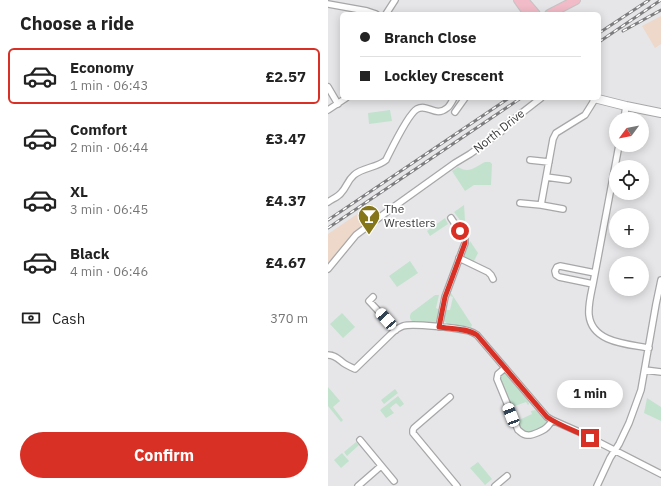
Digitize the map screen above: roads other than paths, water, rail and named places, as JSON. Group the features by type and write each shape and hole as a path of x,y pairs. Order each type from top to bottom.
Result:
{"main road":[{"path":"518,0 527,12"},
{"path":"524,0 534,12"},
{"path":"553,12 576,0"},
{"path":"601,100 661,113"}],"street":[{"path":"387,12 395,0"},
{"path":"328,4 370,12"},
{"path":"328,87 338,104"},
{"path":"328,110 343,100"},
{"path":"328,202 341,194 347,182 354,175 365,169 383,163 386,160 403,127 415,111 423,108 437,112 442,111 448,108 453,100"},
{"path":"455,112 464,100"},
{"name":"North Drive","path":"328,269 356,235 455,163 502,132 505,126 538,100"},
{"path":"541,205 553,139 556,134 585,115 594,100"},
{"path":"625,112 626,106"},
{"path":"618,152 592,284 589,316 592,325 600,335 609,340 649,348"},
{"path":"530,160 548,162"},
{"path":"546,177 568,180"},
{"path":"520,203 563,209"},
{"path":"439,327 445,297 465,243 465,239 451,218"},
{"path":"459,258 488,272 493,279"},
{"path":"592,284 559,277 556,275 555,271 557,267 560,266 595,273"},
{"path":"597,486 610,458 619,444 641,390 661,280"},
{"path":"373,297 369,301 396,330"},
{"path":"328,355 333,355 354,369 396,330 402,326 408,325 464,330 474,333 547,417 661,474"},
{"path":"505,368 497,376 518,430 522,434 531,435 546,428 550,425 552,420"},
{"path":"645,370 661,372"},
{"path":"450,397 414,428 412,433 457,486"},
{"path":"360,440 394,481"},
{"path":"358,486 381,466"},
{"path":"495,486 507,476"}],"railway":[{"path":"601,32 649,0"},
{"path":"601,41 661,0"},
{"path":"623,31 661,10"},
{"path":"328,220 506,100"},
{"path":"328,228 518,100"}],"place":[{"name":"The Wrestlers","path":"369,236"}]}
